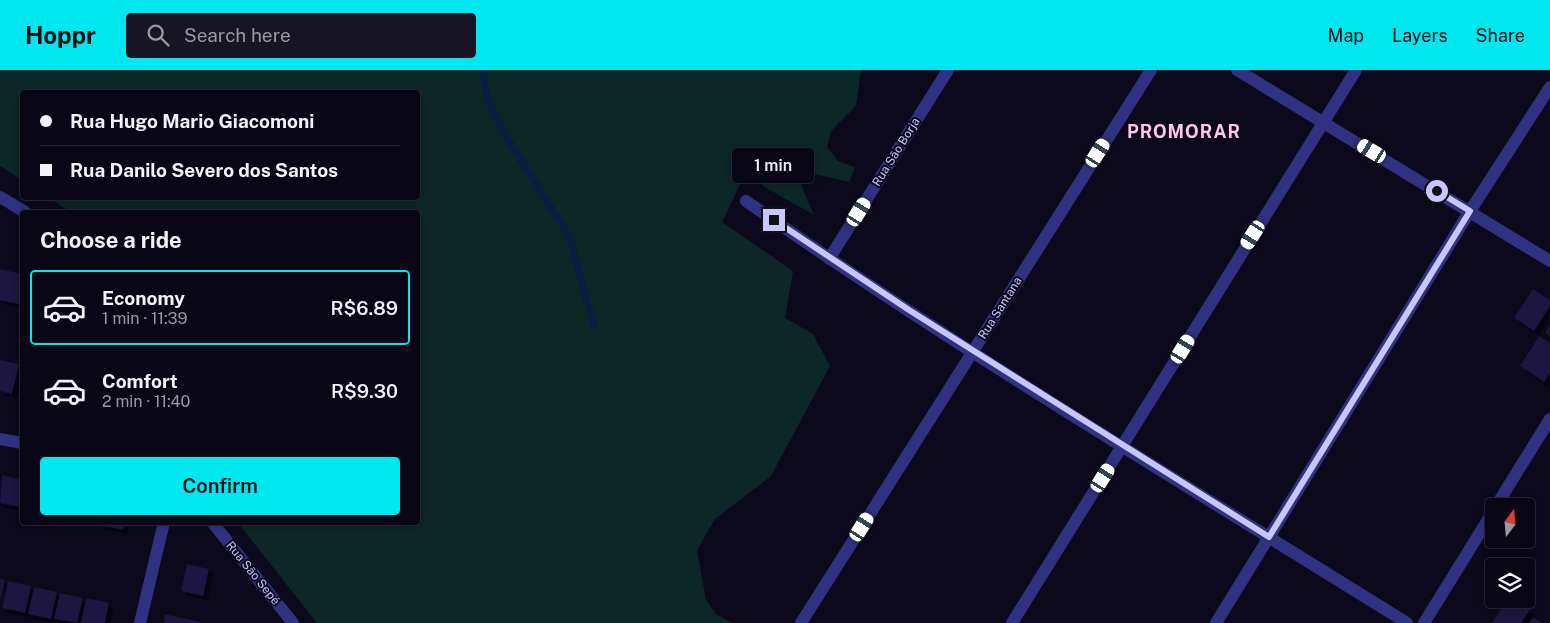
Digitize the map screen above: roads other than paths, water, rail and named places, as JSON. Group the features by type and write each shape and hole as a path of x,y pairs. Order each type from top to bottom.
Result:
{"street":[{"name":"Rua São Borja","path":"829,259 948,70"},
{"name":"Rua Santana","path":"801,623 1151,70"},
{"path":"1237,70 1470,211 1550,262"},
{"path":"1012,623 1124,446 1356,70"},
{"path":"1216,623 1470,211 1550,86"},
{"path":"0,197 22,210"},
{"path":"746,201 829,259 973,351 1407,623"},
{"path":"1501,498 1550,419"},
{"path":"0,438 20,443"},
{"path":"140,623 163,525"},
{"name":"Rua São Sepé","path":"214,525 293,623"},
{"path":"1424,623 1485,525"}],"waterway":[{"path":"482,70 489,103 506,136 569,236 594,326"}],"district":[{"name":"PROMORAR","path":"1184,132"}]}
